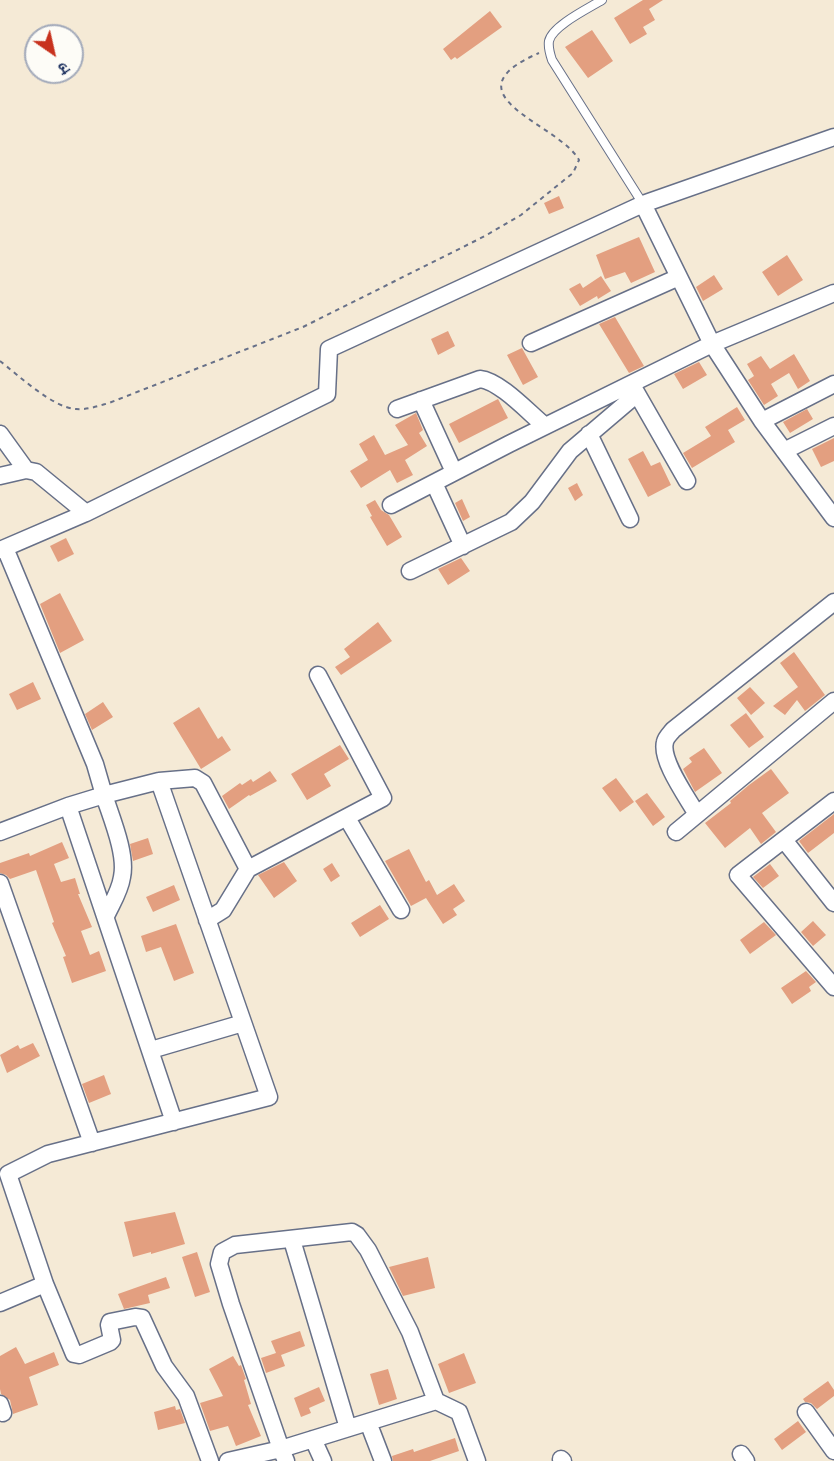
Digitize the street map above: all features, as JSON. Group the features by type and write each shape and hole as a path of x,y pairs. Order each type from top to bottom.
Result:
{"street":[{"path":"106,916 120,886 123,869 122,857 95,764 3,549 86,513 327,394 329,350 643,204 834,137"},
{"path":"643,204 712,344 762,421 833,515"},
{"path":"531,343 679,277"},
{"path":"391,505 545,426 634,389 712,344 834,293"},
{"path":"397,409 480,379 490,381 545,426"},
{"path":"762,421 834,384"},
{"path":"411,571 498,529 523,513 570,451 634,389"},
{"path":"634,389 687,481"},
{"path":"421,400 454,472"},
{"path":"784,451 834,426"},
{"path":"0,434 26,470"},
{"path":"589,434 630,519"},
{"path":"0,476 26,470 36,472 86,513"},
{"path":"434,483 463,546"},
{"path":"696,813 666,759 664,743 667,738 673,730 834,602"},
{"path":"207,920 223,910 248,869 383,798 318,675"},
{"path":"676,832 696,813 834,701"},
{"path":"0,832 104,795 159,781 187,778 199,780 248,869"},
{"path":"159,781 269,1097 48,1154 4,1175 45,1284 75,1355 110,1342 112,1340 110,1322 135,1317 142,1318 164,1366 186,1396 210,1461"},
{"path":"834,801 738,875 834,987"},
{"path":"68,806 174,1122"},
{"path":"346,818 401,910"},
{"path":"784,840 834,903"},
{"path":"0,883 92,1143"},
{"path":"151,1050 243,1023"},
{"path":"284,1455 219,1264 219,1256 227,1248 235,1245 292,1240 343,1231 357,1235 368,1250 411,1332 436,1401"},
{"path":"292,1240 348,1428"},
{"path":"0,1303 45,1284"},
{"path":"228,1461 284,1455 313,1439 436,1401 459,1412 477,1461"},
{"path":"806,1412 834,1451"},
{"path":"368,1422 383,1461"},
{"path":"313,1439 323,1461"}],"lane":[{"path":"602,0 554,32 549,40 549,49 552,60 643,204"}],"path":[{"path":"0,361 54,401 69,408 78,410 109,403 303,327 506,225 563,181 577,167 579,160 574,150 517,112 502,93 502,83 512,68 549,49"}],"building":[{"path":"643,0 663,0 649,9 655,20 643,27 647,34 630,44 614,18"},
{"path":"490,11 502,27 457,59 455,57 451,60 443,49"},
{"path":"592,30 613,61 588,78 565,47"},
{"path":"559,196 564,208 549,214 544,203"},
{"path":"639,237 655,272 631,283 625,272 605,279 596,255"},
{"path":"787,255 803,280 778,296 762,272"},
{"path":"714,275 723,289 703,301 696,287"},
{"path":"601,276 611,291 580,306 569,289 580,283 583,288"},
{"path":"615,317 644,366 629,373 599,324"},
{"path":"448,331 455,346 438,355 431,339"},
{"path":"522,348 538,377 523,385 507,355"},
{"path":"794,354 810,381 798,389 789,373 771,384 778,396 764,405 748,380 754,376 747,364 761,356 770,369"},
{"path":"699,362 707,375 683,389 674,374"},
{"path":"498,399 508,418 459,443 449,424"},
{"path":"737,407 745,420 728,430 735,442 692,468 683,453 711,436 705,427"},
{"path":"807,409 813,419 790,433 783,422"},
{"path":"416,413 423,430 419,433 427,446 405,460 413,475 397,483 390,470 361,488 350,471 368,460 359,444 374,435 385,455 408,445 395,425"},
{"path":"834,438 834,461 821,467 812,449"},
{"path":"643,451 651,466 660,462 671,485 648,497 628,459"},
{"path":"577,483 583,495 575,501 568,488"},
{"path":"462,499 470,517 463,521 455,503"},
{"path":"375,500 381,510 389,515 402,537 387,546 370,517 372,516 366,505"},
{"path":"66,538 74,554 58,562 50,546"},
{"path":"461,558 470,571 448,585 438,569"},
{"path":"60,593 84,640 60,653 40,604"},
{"path":"378,622 392,641 341,675 335,667 350,657 344,649"},
{"path":"794,652 825,695 805,711 797,700 785,715 773,706 798,687 780,663"},
{"path":"33,682 41,699 17,710 9,694"},
{"path":"750,687 765,703 751,715 737,698"},
{"path":"103,702 113,717 92,730 85,714"},
{"path":"199,707 218,739 222,736 231,750 201,769 173,723"},
{"path":"746,713 764,737 749,748 730,725"},
{"path":"340,745 349,759 324,774 331,786 307,800 291,774"},
{"path":"704,748 722,773 695,792 683,769 692,762 689,758"},
{"path":"771,769 789,793 762,813 776,832 761,844 750,828 725,848 705,823"},
{"path":"270,771 277,781 249,795 229,809 222,796 240,783 242,785 251,779 253,782"},
{"path":"616,778 634,802 620,812 602,788"},
{"path":"647,793 665,817 653,826 635,801"},
{"path":"834,814 834,833 808,853 799,841"},
{"path":"148,838 153,854 133,861 130,844"},
{"path":"62,842 69,858 54,864 61,882 75,878 80,894 78,894 92,927 81,931 90,955 99,951 106,971 72,983 63,957 66,956 52,923 54,922 36,870 10,879 0,873 0,863 29,853 30,856"},
{"path":"409,849 426,882 429,880 437,895 454,884 465,901 453,909 457,915 443,924 426,898 411,906 385,861"},
{"path":"284,862 297,881 274,898 258,875"},
{"path":"332,863 340,876 331,882 323,869"},
{"path":"770,864 779,876 763,888 753,877"},
{"path":"174,885 180,900 153,912 146,897"},
{"path":"380,905 389,919 360,937 351,923"},
{"path":"813,921 826,935 813,946 801,932"},
{"path":"764,922 776,935 750,954 740,940"},
{"path":"176,924 194,973 174,981 161,947 146,952 141,936"},
{"path":"806,971 816,982 809,987 811,991 792,1004 781,988"},
{"path":"33,1043 40,1056 7,1073 0,1055 18,1045 20,1049"},
{"path":"104,1075 111,1094 89,1103 82,1084"},
{"path":"175,1212 185,1244 133,1257 124,1222"},
{"path":"197,1252 210,1292 195,1297 182,1257"},
{"path":"428,1257 435,1288 403,1296 389,1267"},
{"path":"166,1277 170,1288 148,1295 150,1303 124,1309 118,1294"},
{"path":"300,1331 305,1346 281,1355 285,1366 266,1373 261,1358 276,1353 271,1341"},
{"path":"16,1347 25,1364 54,1352 59,1365 29,1377 38,1405 13,1414 10,1400 1,1394 0,1356"},
{"path":"464,1353 476,1383 449,1393 438,1364"},
{"path":"233,1356 239,1366 241,1365 246,1379 244,1380 251,1404 248,1405 261,1436 236,1446 228,1426 210,1431 200,1403 223,1396 209,1369"},
{"path":"388,1369 397,1399 379,1405 370,1374"},
{"path":"828,1381 834,1390 834,1396 817,1409 811,1403 805,1402 803,1399"},
{"path":"319,1387 325,1401 309,1408 311,1413 301,1417 294,1398"},
{"path":"175,1406 176,1410 180,1409 185,1423 158,1430 154,1412"},
{"path":"798,1421 806,1432 782,1450 774,1439"},
{"path":"455,1438 459,1451 430,1461 393,1461 392,1456 413,1449 414,1452"}]}
